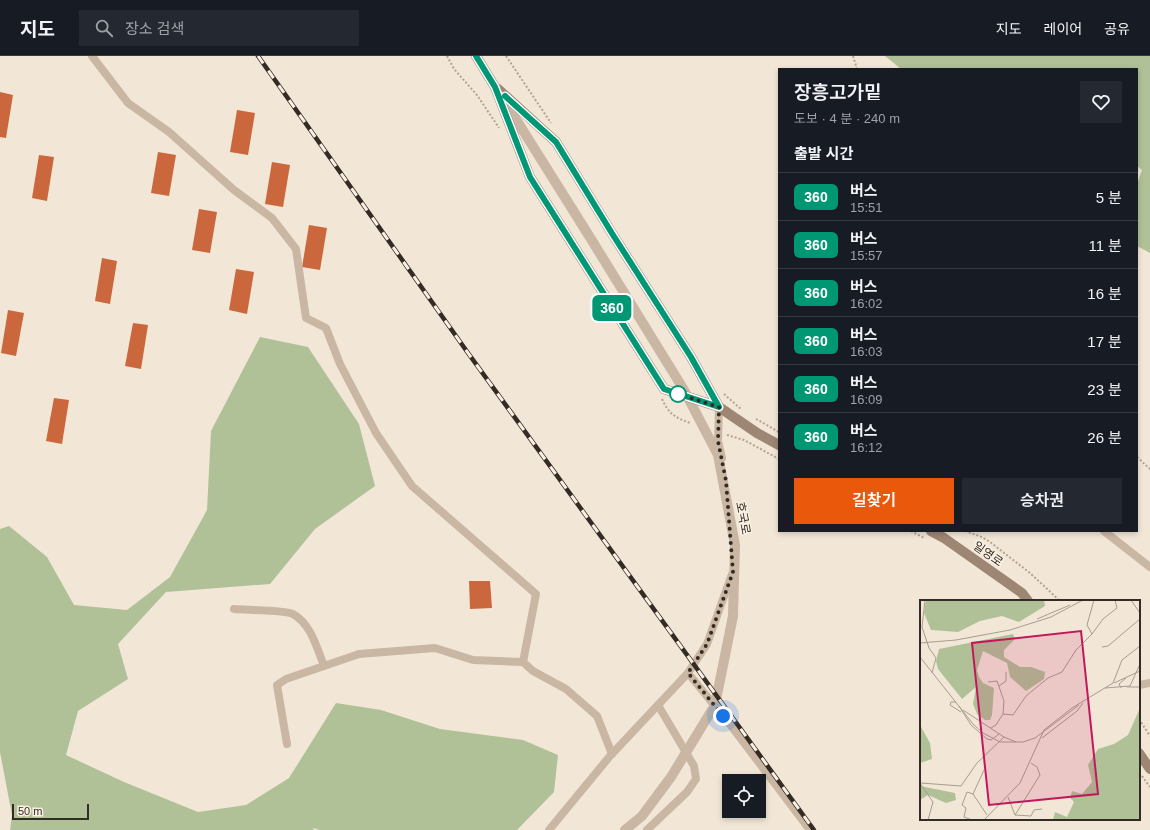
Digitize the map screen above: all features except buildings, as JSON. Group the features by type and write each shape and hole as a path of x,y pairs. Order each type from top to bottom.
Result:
{"main road":[{"name":"호국로","path":"476,56 495,87"},
{"path":"495,87 530,177 664,389 719,407 757,433 778,444"},
{"path":"495,87 556,142 691,357 719,407"},
{"name":"일영로","path":"933,532 944,538 1022,593 1027,600"},
{"path":"1140,754 1150,769"}],"street":[{"path":"92,56 128,103 169,132 234,190 272,218 296,249 306,318 326,328 340,364 376,433 412,486 536,594 523,662"},
{"name":"호국로","path":"495,87 684,390 718,455 735,545 733,616 714,705 671,777 642,816 625,830"},
{"path":"549,830 612,754 688,673 707,644 733,572 726,481 718,441 719,407"},
{"path":"1105,532 1150,567"},
{"path":"234,609 292,613 303,622 313,638 324,666"},
{"path":"287,744 277,685 286,679 359,654 434,648 472,660 523,662 533,671 566,689 597,716 612,754"},
{"path":"688,673 732,727 810,830"},
{"path":"1140,685 1150,683"},
{"path":"647,830 687,792 696,779 694,766 658,705"}],"path":[{"path":"853,56 857,68"},
{"path":"1138,458 1150,469"},
{"path":"968,532 982,537 990,542 1030,573 1059,600"},
{"path":"1140,721 1150,736"},
{"path":"1140,773 1150,787"}],"green space":[{"path":"885,56 1150,56 1150,253 1138,247 1138,181 1142,170 1138,167 1138,68 900,68"},
{"path":"260,337 308,347 359,424 375,486 315,529 270,584 166,592 118,644 128,679 78,711 66,755 124,782 198,812 246,805 289,778 336,703 381,710 440,729 523,740 558,755 554,792 517,830 320,830 313,828 314,830 10,830 12,815 0,752 0,529 9,526 47,557 74,605 127,610 170,577 207,510 211,431"}],"railway":[{"path":"258,56 468,353 814,830"}],"bus line":[{"name":"360","path":"476,56 495,87 530,177 664,389 719,407 691,357 556,142 505,96"}],"route":[{"path":"678,394 719,407 718,441 726,481 733,572 707,644 688,673 723,716"}]}
